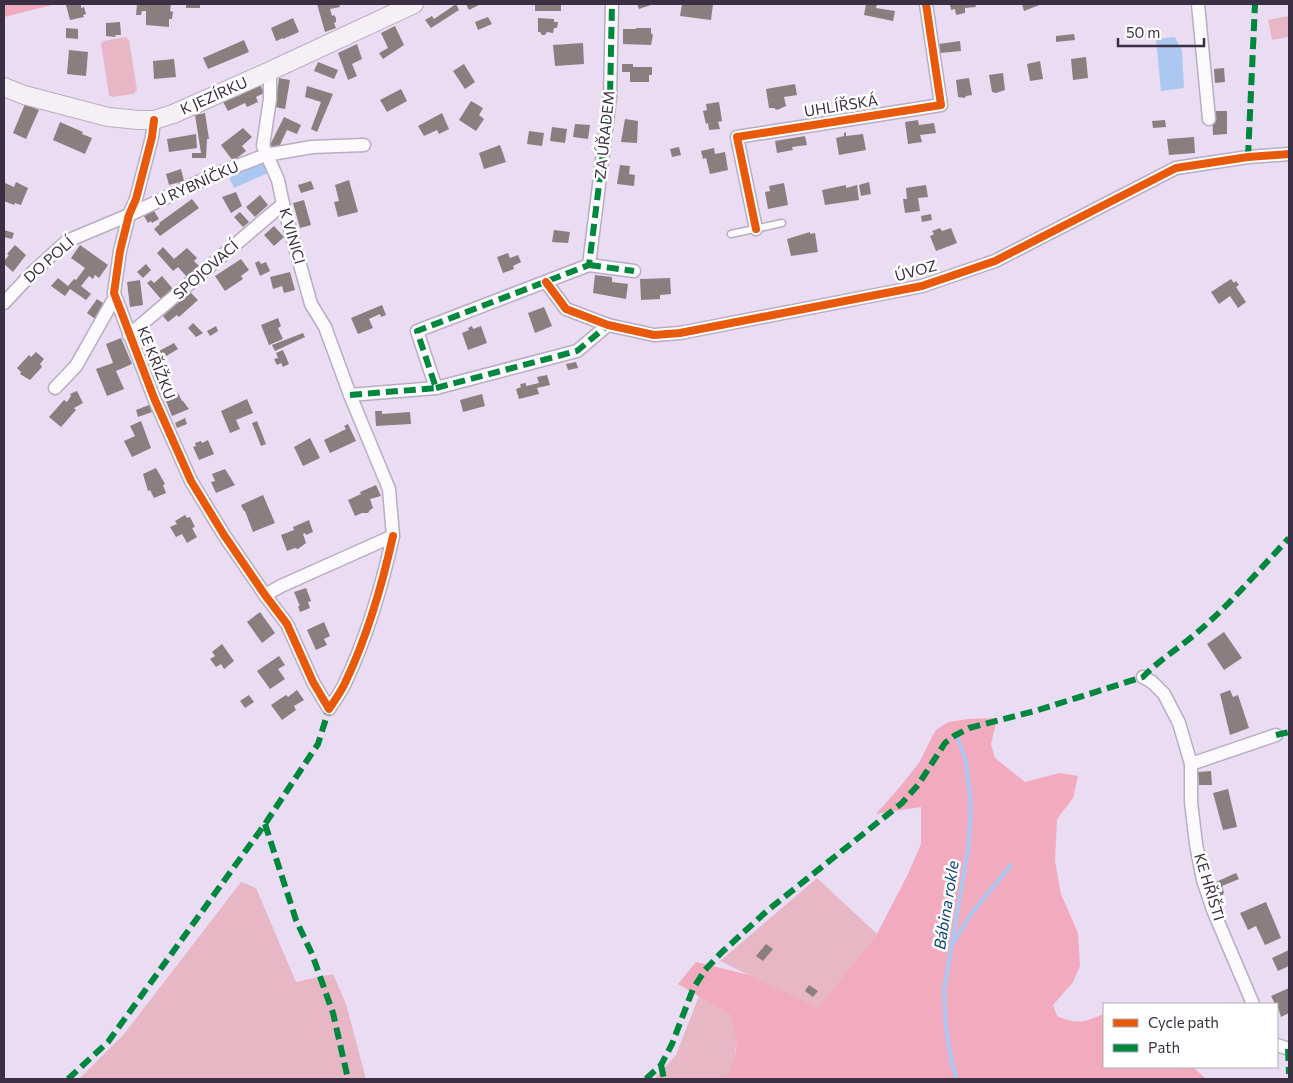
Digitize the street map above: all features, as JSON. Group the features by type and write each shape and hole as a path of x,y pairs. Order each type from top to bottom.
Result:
{"street":[{"name":"K JEZÍRKU","path":"4,88 108,117 154,120 173,114 270,71 414,4"},
{"name":"ZA ÚŘADEM","path":"589,265 610,97 612,4"},
{"name":"UHLÍŘSKÁ","path":"756,228 737,137 941,104 926,4"},
{"path":"1198,4 1209,118"},
{"name":"K VINICI","path":"270,71 270,99 263,146 278,180 311,304 325,327 350,395"},
{"name":"KE KŘÍŽKU","path":"154,120 152,137 136,199 129,215 120,251 114,293 154,398 191,481 264,595 287,624 313,682 329,709 345,684 367,629 384,578 393,536"},
{"name":"U RYBNÍČKU","path":"129,215 213,175 266,155 312,147 364,145"},
{"name":"ÚVOZ","path":"546,282 566,309 608,325 654,335 680,333 922,286 996,261 1176,168 1248,157 1289,154"},
{"name":"SPOJOVACÍ","path":"129,335 283,204"},
{"name":"DO POLÍ","path":"4,303 34,270 67,241 129,215"},
{"path":"436,388 417,331 589,265 634,271"},
{"path":"55,388 76,366 116,297"},
{"path":"264,595 280,586 393,536 389,489 350,395 436,388 577,351 608,325"},
{"name":"KE HŘIŠTI","path":"1143,677 1152,682 1164,694 1180,723 1191,764 1191,802 1203,880 1213,910 1253,1003"},
{"path":"1191,764 1276,736"}],"lane":[{"path":"730,234 782,223"}],"shaded area":[{"path":"4,4 56,4 4,17"},
{"path":"1289,16 1289,37 1272,40 1268,20"},
{"path":"126,37 129,40 137,90 134,94 112,97 109,95 101,44 103,41"},
{"path":"997,718 991,744 995,758 1025,782 1060,773 1078,776 1073,798 1057,819 1055,861 1061,894 1078,933 1080,966 1073,982 1053,1005 1057,1016 1070,1021 1081,1021 1103,1014 1103,1068 1194,1068 1206,1079 724,1079 733,1062 736,1047 735,1033 729,1014 678,984 696,962 749,975 818,1008 877,934 921,844 921,807 876,814 919,763 937,729 949,722"},
{"path":"817,878 877,934 818,1009 720,961"},
{"path":"241,882 256,888 296,982 333,974 346,1004 366,1079 79,1079 124,1034"},
{"path":"699,996 729,1014 737,1037 734,1061 724,1079 654,1079 676,1055"}],"water":[{"path":"1175,37 1182,51 1184,88 1161,91 1156,39"},
{"path":"262,160 268,173 234,188 228,175"}],"building":[{"path":"81,4 81,8 84,7 86,14 83,15 84,17 70,20 66,5"},
{"path":"137,4 171,4 170,11 173,12 172,19 169,19 169,27 146,25 146,11 142,11 141,15 136,15"},
{"path":"186,4 200,4 200,8 186,8"},
{"path":"317,4 339,4 340,7 330,9 332,16 334,15 336,18 334,23 336,28 325,32"},
{"path":"456,4 459,10 431,28 425,20 432,16 434,19"},
{"path":"466,4 481,4 469,10"},
{"path":"535,4 561,4 561,11 535,11"},
{"path":"637,4 654,4 639,9"},
{"path":"682,4 713,4 711,20 680,16"},
{"path":"866,4 877,4 876,8 895,11 893,21 864,15"},
{"path":"950,4 975,4 976,7 965,8 965,13 956,15 955,9 951,10"},
{"path":"1022,4 1042,4 1024,11"},
{"path":"488,17 492,24 478,30 475,22"},
{"path":"293,18 299,32 276,41 271,28"},
{"path":"538,18 554,19 554,22 558,22 557,28 554,28 553,33 547,32 545,35 542,35 538,32"},
{"path":"120,22 121,35 115,35 116,37 106,36 106,23"},
{"path":"395,26 404,45 383,59 379,53 388,48 381,33"},
{"path":"66,28 78,29 78,39 66,38"},
{"path":"651,28 653,35 651,45 623,44 623,29"},
{"path":"1074,34 1075,40 1056,42 1056,36"},
{"path":"244,40 249,52 208,69 203,58"},
{"path":"960,41 961,51 940,53 939,44"},
{"path":"583,43 584,64 555,66 553,45"},
{"path":"357,44 362,59 352,64 357,76 348,80 338,53"},
{"path":"69,50 88,52 86,76 67,74"},
{"path":"1086,57 1088,78 1073,80 1071,59"},
{"path":"174,59 176,77 154,79 153,61"},
{"path":"1040,61 1043,79 1030,81 1027,64"},
{"path":"318,62 338,70 334,79 314,71"},
{"path":"464,64 475,82 465,89 453,71"},
{"path":"622,64 633,64 633,67 652,67 652,75 649,75 649,82 630,82 630,72 622,72"},
{"path":"1224,68 1225,82 1215,83 1214,69"},
{"path":"1003,73 1005,90 996,93 992,92 989,75"},
{"path":"279,78 290,80 285,109 275,107"},
{"path":"969,78 972,95 965,98 958,97 956,80"},
{"path":"260,84 264,93 256,97 258,102 247,107 245,103 228,111 223,102"},
{"path":"795,84 797,95 784,97 786,106 777,110 769,108 766,89"},
{"path":"307,86 333,94 317,132 311,129 321,102 305,97"},
{"path":"401,89 407,101 387,112 380,100"},
{"path":"471,101 483,108 479,115 484,119 476,131 459,120"},
{"path":"719,102 722,121 718,122 720,129 709,130 703,111 707,110 706,104"},
{"path":"25,104 39,110 26,139 13,133"},
{"path":"1212,111 1227,111 1227,134 1213,135"},
{"path":"205,113 209,139 207,139 206,158 192,158 192,153 201,153 195,115"},
{"path":"442,113 449,129 439,134 437,130 424,136 418,126"},
{"path":"284,117 301,125 297,134 287,130 278,149 270,145"},
{"path":"625,119 638,121 637,143 621,142"},
{"path":"918,120 919,125 934,123 936,133 920,135 922,142 908,144 905,122"},
{"path":"1165,120 1166,127 1153,128 1152,121"},
{"path":"60,122 92,138 85,154 53,140"},
{"path":"575,124 590,125 588,139 573,137"},
{"path":"552,127 567,129 565,143 550,141"},
{"path":"243,128 252,137 242,146 246,151 233,161 221,145"},
{"path":"529,131 544,133 542,146 527,144"},
{"path":"846,132 846,136 863,134 866,150 839,155 836,138 844,136"},
{"path":"196,134 197,148 169,152 167,139"},
{"path":"805,136 807,145 792,147 793,150 777,153 775,141"},
{"path":"1194,137 1195,153 1169,155 1167,139"},
{"path":"500,145 506,162 484,169 479,153"},
{"path":"679,147 681,155 672,157 670,149"},
{"path":"714,148 715,154 725,152 728,170 710,174 706,158 703,159 701,151"},
{"path":"620,165 630,166 629,174 635,175 634,186 617,184"},
{"path":"181,169 184,181 169,185 166,174"},
{"path":"349,180 358,212 338,217 334,202 339,201 335,185"},
{"path":"311,181 314,189 301,193 298,185"},
{"path":"16,182 28,188 21,205 15,203 14,205 4,201 5,183 14,187"},
{"path":"869,182 871,194 861,196 859,185"},
{"path":"784,183 788,205 768,209 765,192 770,191 769,186"},
{"path":"846,185 846,188 857,185 859,200 825,205 822,190"},
{"path":"926,185 928,197 918,198 920,211 905,213 903,199 907,199 906,188"},
{"path":"236,192 242,206 231,213 222,197"},
{"path":"260,195 268,205 255,217 246,207"},
{"path":"192,199 199,208 160,236 154,229 159,223"},
{"path":"304,200 311,225 300,228 293,203"},
{"path":"154,211 159,219 148,223 144,216"},
{"path":"240,212 249,222 243,227 234,217"},
{"path":"931,214 932,220 922,222 921,216"},
{"path":"274,226 284,237 274,246 264,235"},
{"path":"940,228 942,231 951,228 957,243 936,251 930,236 934,234 932,231"},
{"path":"4,230 14,233 12,239 4,237"},
{"path":"554,230 570,232 568,243 552,242"},
{"path":"810,232 810,234 815,233 818,252 791,256 787,239"},
{"path":"15,245 26,255 13,272 4,264 4,261"},
{"path":"80,245 108,265 99,278 95,275 93,279 89,276 81,286 91,294 86,300 70,289 65,296 51,286 58,278 68,286 74,279 76,280 85,268 71,258"},
{"path":"163,247 174,259 187,248 197,258 194,261 199,266 187,277 178,267 173,271 157,253"},
{"path":"508,253 510,258 518,255 521,262 513,266 514,269 503,273 497,257"},
{"path":"241,259 249,270 241,276 243,279 225,291 215,276"},
{"path":"259,261 261,264 266,262 270,271 260,276 255,263"},
{"path":"146,264 151,270 143,278 137,272"},
{"path":"290,272 295,290 284,293 282,286 273,289 270,277"},
{"path":"595,275 612,277 612,282 628,284 626,299 593,293"},
{"path":"162,276 173,289 161,299 147,283 151,280 154,283"},
{"path":"670,278 671,294 660,295 660,299 641,300 640,279"},
{"path":"1231,279 1239,285 1236,287 1246,302 1238,308 1230,296 1219,304 1211,292"},
{"path":"140,280 143,305 130,307 127,282"},
{"path":"190,292 198,300 179,317 177,315 168,322 163,316"},
{"path":"97,299 103,303 102,313 98,321 87,313"},
{"path":"382,305 386,315 381,317 380,314 369,319 373,328 358,334 351,318"},
{"path":"544,307 552,326 535,333 528,313"},
{"path":"278,318 281,326 278,328 283,339 269,345 261,325"},
{"path":"193,323 203,333 196,337 188,328"},
{"path":"216,326 218,331 210,336 207,331"},
{"path":"472,326 473,329 481,326 487,343 468,350 462,333 469,330 468,328"},
{"path":"147,330 160,361 150,365 138,337"},
{"path":"303,333 305,337 275,351 272,345"},
{"path":"121,338 132,364 116,371 124,389 107,396 96,369 113,363 106,344"},
{"path":"174,343 178,349 163,358 159,351"},
{"path":"283,350 289,364 283,367 281,363 277,365 274,359 278,358 276,353"},
{"path":"36,352 44,359 40,364 42,367 30,380 20,374 21,372 17,368 29,355 31,357"},
{"path":"576,362 578,368 568,370 566,364"},
{"path":"547,375 550,385 537,388 539,394 519,399 516,389 521,387 520,384 526,383 526,386 539,383 537,377"},
{"path":"77,391 83,403 74,408 76,410 61,427 49,417 64,400 67,402 71,396 70,394"},
{"path":"178,393 189,409 172,416 166,401 171,399 170,396"},
{"path":"482,394 485,406 463,412 460,400"},
{"path":"247,399 253,413 236,420 240,429 230,433 221,411"},
{"path":"149,405 152,412 138,417 136,410"},
{"path":"375,411 382,411 382,414 410,412 411,424 376,426"},
{"path":"185,418 187,424 177,428 175,423"},
{"path":"141,421 151,448 132,457 124,441 135,436 130,426"},
{"path":"257,421 266,444 261,446 252,423"},
{"path":"348,424 356,441 330,453 324,440 346,429 344,426"},
{"path":"310,438 320,458 303,466 294,447"},
{"path":"208,440 214,454 199,460 193,447 196,446 195,443 201,441 202,443"},
{"path":"156,468 165,484 163,485 166,493 154,498 150,490 148,491 143,474"},
{"path":"225,469 235,485 216,493 211,482 215,481 212,474"},
{"path":"376,485 381,496 370,499 373,508 368,513 355,516 348,500"},
{"path":"263,495 275,523 253,532 241,505"},
{"path":"185,515 187,518 190,517 195,527 192,528 197,537 187,543 182,534 176,537 170,527 177,524 175,521"},
{"path":"309,520 313,532 306,535 305,533 303,534 306,543 298,549 295,548 287,551 281,535 294,530 293,527"},
{"path":"306,588 311,601 308,602 310,608 300,612 298,606 300,606 294,592"},
{"path":"260,612 275,633 262,643 247,622"},
{"path":"324,622 330,636 324,639 327,645 316,650 307,630"},
{"path":"1224,632 1242,658 1224,670 1207,644"},
{"path":"222,644 234,661 224,669 221,664 216,667 210,659 215,656 212,652"},
{"path":"279,656 285,665 278,669 285,679 270,689 257,671"},
{"path":"297,690 304,700 294,706 296,710 282,720 271,705 286,695 288,697"},
{"path":"1230,690 1233,697 1238,695 1249,728 1230,735 1220,694"},
{"path":"249,695 254,702 245,708 240,701"},
{"path":"1211,771 1212,785 1199,785 1198,772"},
{"path":"1228,789 1237,827 1223,830 1213,793"},
{"path":"1236,873 1239,879 1222,886 1224,893 1220,898 1214,897 1209,885"},
{"path":"1266,902 1281,938 1265,945 1256,926 1248,930 1240,913"},
{"path":"766,944 773,949 763,961 756,956"},
{"path":"1289,950 1289,966 1278,971 1272,958"},
{"path":"809,985 818,991 813,997 805,991"},
{"path":"1289,988 1289,1013 1281,1017 1278,1003 1274,1003 1271,996"}],"waterway":[{"name":"Bábina rokle","path":"956,734 966,761 971,807 968,850 944,990 946,1028 952,1064 957,1079"},
{"path":"953,943 971,914 1011,865"}],"marked path":[{"path":"350,395 436,388 417,331 589,265 610,97 612,4"},
{"path":"1248,157 1255,4"},
{"path":"589,265 634,271"},
{"path":"436,388 577,351 608,325"},
{"path":"646,1079 661,1065 672,1044 693,989 705,970 768,910 902,803 918,785 945,743 969,728 1035,711 1143,677 1218,613 1289,538"},
{"path":"68,1079 108,1042 265,824 318,744 329,709"},
{"path":"1276,735 1289,732"},
{"path":"265,824 296,920 312,954 333,1013 348,1079"},
{"path":"1288,1049 1289,1074"},
{"path":"661,1065 664,1079"}],"cycle path":[{"path":"756,229 737,137 941,105 926,4"},
{"path":"154,120 152,137 136,199 129,215 120,251 114,293 154,398 191,481 224,535 287,624 313,682 329,709 343,686 360,648 379,592 393,536"},
{"path":"546,282 566,309 608,325 654,335 680,333 922,286 995,261 1176,168 1248,157 1289,154"}]}
